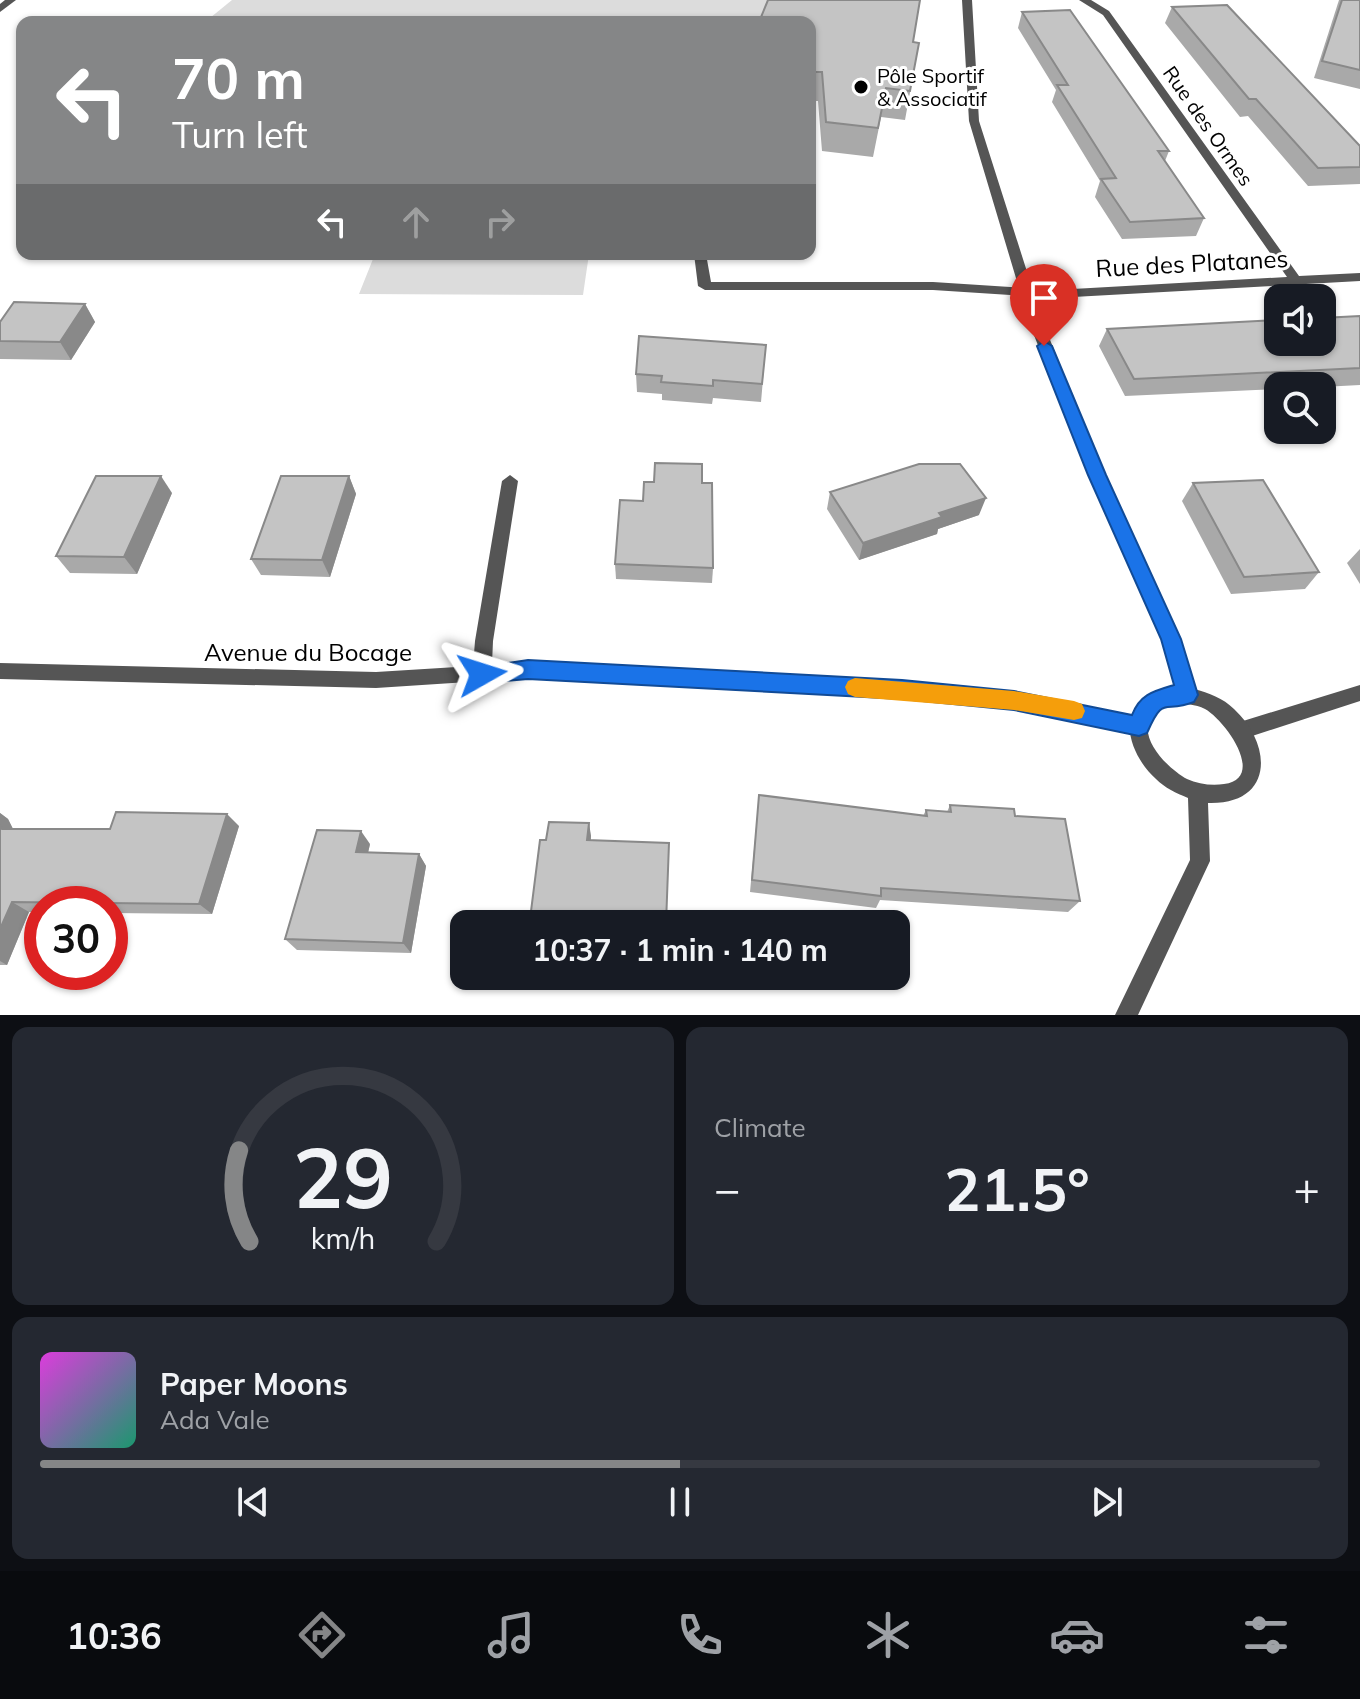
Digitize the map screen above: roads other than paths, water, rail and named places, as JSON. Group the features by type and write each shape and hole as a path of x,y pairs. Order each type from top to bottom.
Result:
{"street":[{"path":"0,9 11,0"},
{"path":"967,0 974,121 1027,292 1052,367 1080,435 1171,639 1187,695"},
{"name":"Rue des Ormes","path":"1084,0 1106,13 1296,281"},
{"name":"Rue des Platanes","path":"701,260 705,286 933,286 1055,294 1360,277"},
{"path":"482,674 484,641 510,481"},
{"name":"Avenue du Bocage","path":"0,671 376,680 528,670 902,690 1014,700 1139,726"},
{"path":"1243,730 1360,693"},
{"path":"1187,695 1218,707 1243,730 1253,757 1248,779 1228,794 1198,794 1182,788 1154,767 1140,740 1139,726 1146,708 1153,701 1187,695"},
{"path":"1126,1015 1200,861 1198,794"}],"place":[{"name":"Pôle Sportif & Associatif","path":"861,87"}]}
